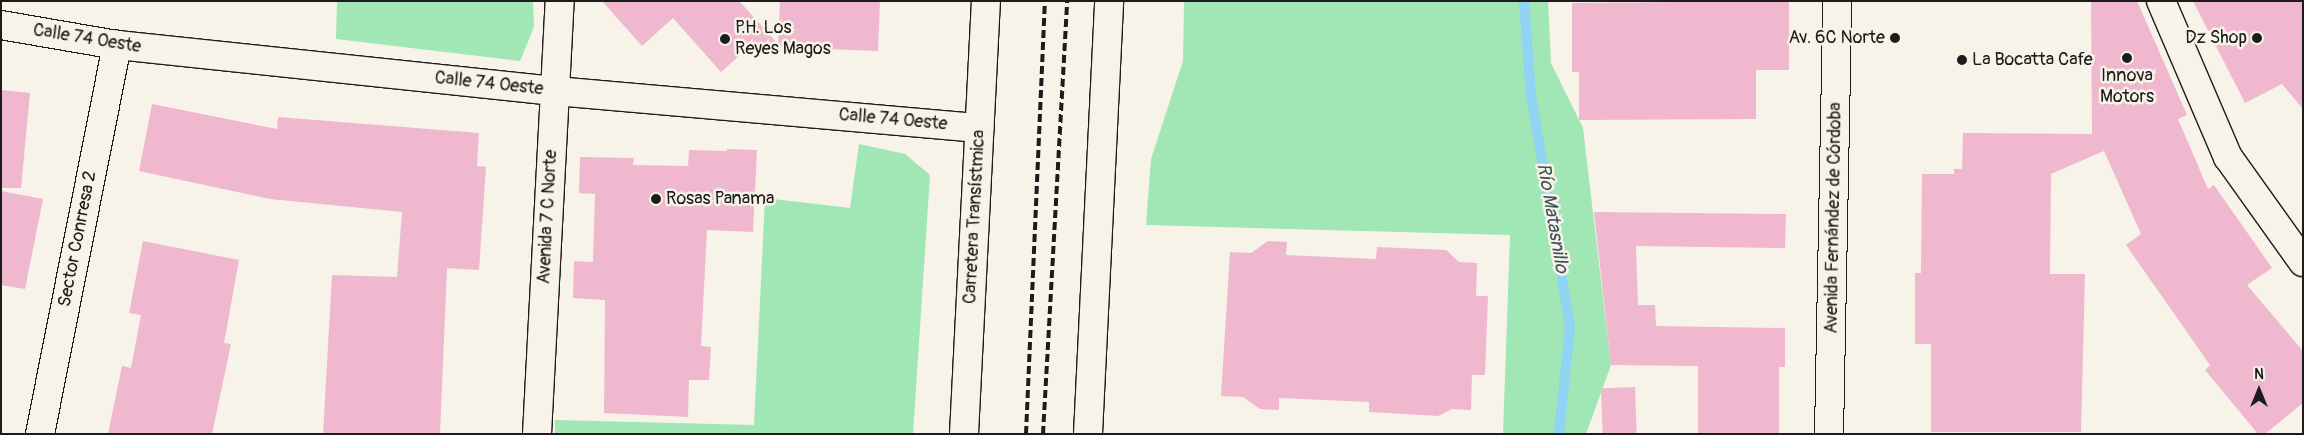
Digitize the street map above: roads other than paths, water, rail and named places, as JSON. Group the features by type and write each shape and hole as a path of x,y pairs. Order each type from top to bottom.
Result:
{"street":[{"name":"Avenida 7 C Norte","path":"537,434 560,1"},
{"name":"Carretera Transístmica","path":"964,434 986,1"},
{"path":"1088,434 1109,1"},
{"name":"Avenida Fernández de Córdoba","path":"1829,434 1837,1"},
{"path":"2161,1 2228,157 2303,262"},
{"name":"Calle 74 Oeste","path":"1,25 117,45 554,91 980,128"},
{"name":"Sector Conrresa 2","path":"40,434 117,45"}],"waterway":[{"name":"Río Matasnillo","path":"1524,1 1531,96 1570,327 1559,434"}],"railway":[{"path":"1026,434 1045,1"},
{"path":"1043,434 1067,1"}],"place":[{"name":"Av. 6C Norte","path":"1895,38"},
{"name":"Dz Shop","path":"2257,38"},
{"name":"P.H. Los Reyes Magos","path":"725,39"},
{"name":"Innova Motors","path":"2127,58"},
{"name":"La Bocatta Cafe","path":"1962,60"},
{"name":"Rosas Panama","path":"656,199"}]}
